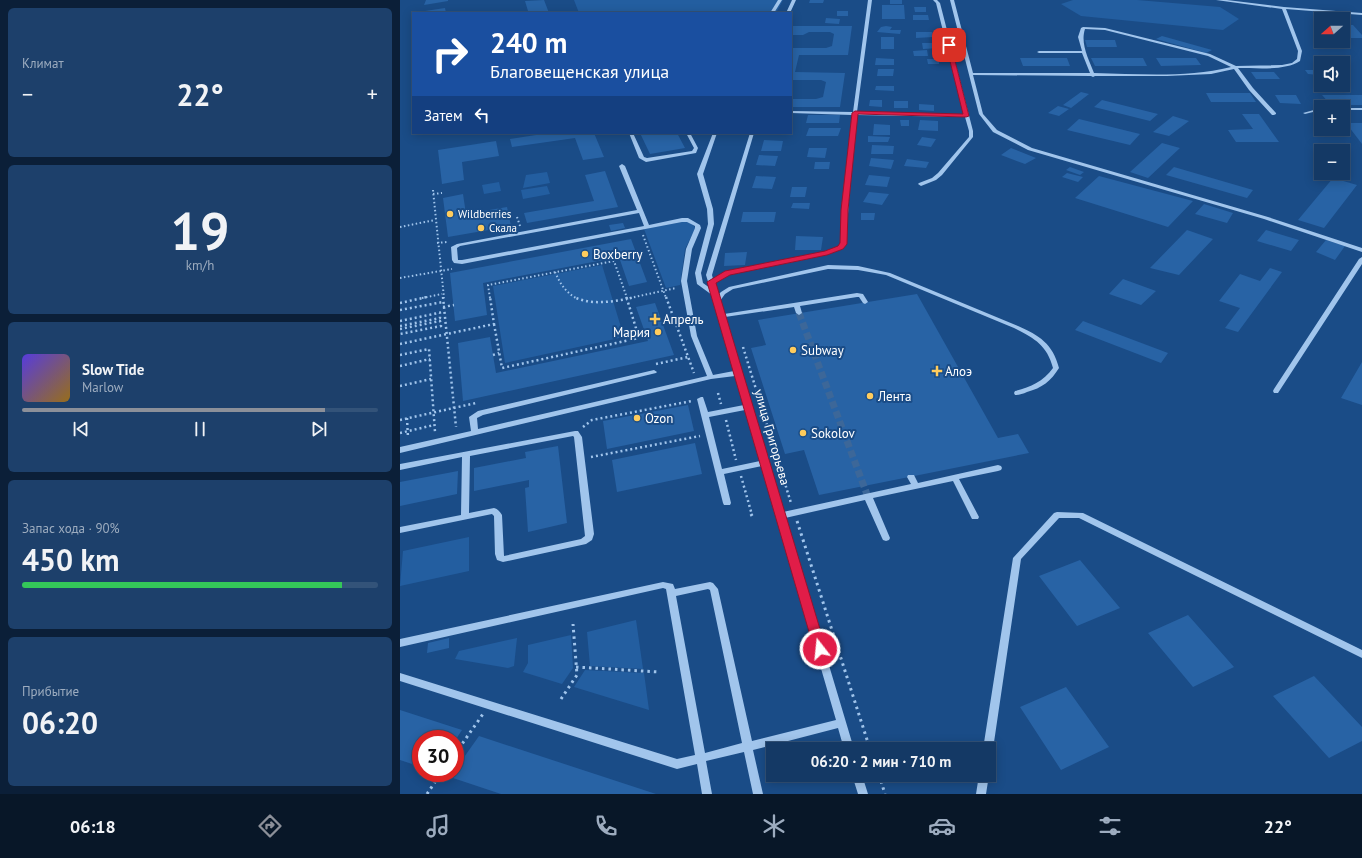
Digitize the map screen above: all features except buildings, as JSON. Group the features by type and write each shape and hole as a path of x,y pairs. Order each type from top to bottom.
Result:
{"street":[{"path":"773,12 780,0"},
{"path":"788,12 794,0"},
{"path":"711,282 728,273 827,252 840,248 844,244 845,210 855,113 870,0"},
{"path":"921,184 934,179 940,174 971,138 971,131 936,0"},
{"path":"952,0 981,114 995,131 1030,149 1266,218 1362,250"},
{"path":"1218,0 1284,8 1360,14 1362,8"},
{"path":"970,74 1093,76 1211,73 1235,67 1282,66 1293,64 1299,60 1300,51 1284,8"},
{"path":"1093,76 1080,37 1083,28 1105,29 1209,55 1235,67 1251,89 1274,114"},
{"path":"1039,52 1084,52"},
{"path":"1350,109 1362,109"},
{"path":"1305,113 1314,111"},
{"path":"792,112 966,116"},
{"path":"630,134 642,158 646,160 694,152 696,148 689,134"},
{"path":"715,134 700,174 710,209 711,224 698,273 700,284 716,297 731,288 828,267 863,268 888,274 1034,335 1046,346 1054,357 1056,368 1049,379 1037,387 1017,393"},
{"name":"улица Григорьева","path":"752,134 709,276 847,742"},
{"path":"622,166 647,227"},
{"path":"641,211 459,245 454,247 455,260 456,262 462,262 688,220 697,225 698,228 689,248 684,287 694,336 712,377"},
{"path":"1276,391 1362,259"},
{"path":"722,316 857,295 862,295 866,302"},
{"path":"796,304 799,313"},
{"path":"474,433 473,417 481,413 654,372"},
{"path":"400,450 712,377 738,373"},
{"path":"701,399 727,503"},
{"path":"705,415 748,407"},
{"path":"400,467 571,433 577,435 590,534 589,538 583,542 504,559 500,558 499,554 497,512 490,511 400,530"},
{"path":"465,516 466,454"},
{"path":"719,472 765,463"},
{"path":"780,516 998,468"},
{"path":"911,477 916,486"},
{"path":"955,478 976,516"},
{"path":"868,497 886,538"},
{"path":"989,742 1017,558 1057,515 1080,515 1362,654"},
{"path":"400,643 663,585 670,586 707,794"},
{"path":"672,593 710,585 714,589 758,794"},
{"path":"400,677 677,764 842,723"},
{"path":"859,782 862,794"},
{"path":"981,794 983,782"}],"path":[{"path":"433,190 442,302 456,428"},
{"path":"433,194 442,193"},
{"path":"517,217 520,228"},
{"path":"400,226 435,220"},
{"path":"646,243 697,381"},
{"path":"614,260 639,338 502,368 488,285 555,272 614,260"},
{"path":"555,272 562,289 572,297 595,303 627,299 684,287"},
{"path":"400,303 442,294"},
{"path":"485,298 490,297"},
{"path":"400,310 442,302"},
{"path":"443,307 454,305"},
{"path":"400,321 443,312"},
{"path":"400,326 440,318 440,313"},
{"path":"400,329 440,321 440,326 400,334"},
{"path":"400,344 494,324"},
{"path":"630,340 631,344"},
{"path":"742,345 868,742"},
{"path":"400,355 429,349 435,432"},
{"path":"493,354 499,353"},
{"path":"676,359 688,357"},
{"path":"400,366 430,359"},
{"path":"511,366 512,370"},
{"path":"400,386 431,380"},
{"path":"718,393 752,516"},
{"path":"592,420 701,399"},
{"path":"407,418 408,439"},
{"path":"400,433 434,425"},
{"path":"595,456 710,434"},
{"path":"561,699 577,675 573,624"},
{"path":"576,667 659,672"},
{"path":"464,741 490,705"},
{"path":"426,794 435,782"},
{"path":"881,782 885,794"}],"shaded area":[{"path":"574,0 783,0 777,12 579,12"},
{"path":"1073,0 1137,0 1220,7 1239,19 1223,30 1081,16 1061,4"},
{"path":"547,172 550,183 523,188 526,175"},
{"path":"499,182 501,191 484,194 482,185"},
{"path":"547,186 550,194 523,199 521,190"},
{"path":"689,222 695,227 695,229 685,249 680,285 666,288 644,229"},
{"path":"602,265 624,337 505,363 493,286"},
{"path":"469,537 469,571 400,586 403,551"},
{"path":"636,620 643,669 590,666 587,632"},
{"path":"571,635 573,668 562,684 523,672 528,663 528,645"},
{"path":"517,638 514,666 508,668 455,659 459,651"},
{"path":"585,670 644,673 649,710 574,687"}],"tunnel":[{"path":"799,313 868,497"}],"place":[{"name":"Wildberries","path":"450,214"},
{"name":"Скала","path":"481,228"},
{"name":"Boxberry","path":"585,254"},
{"name":"Апрель","path":"655,319"},
{"name":"Мария","path":"658,332"},
{"name":"Subway","path":"793,350"},
{"name":"Алоэ","path":"937,371"},
{"name":"Лента","path":"870,396"},
{"name":"Ozon","path":"637,418"},
{"name":"Sokolov","path":"803,433"}],"route":[{"path":"820,649 711,282 728,273 840,248 844,244 845,210 855,113 966,116 949,45"}]}
